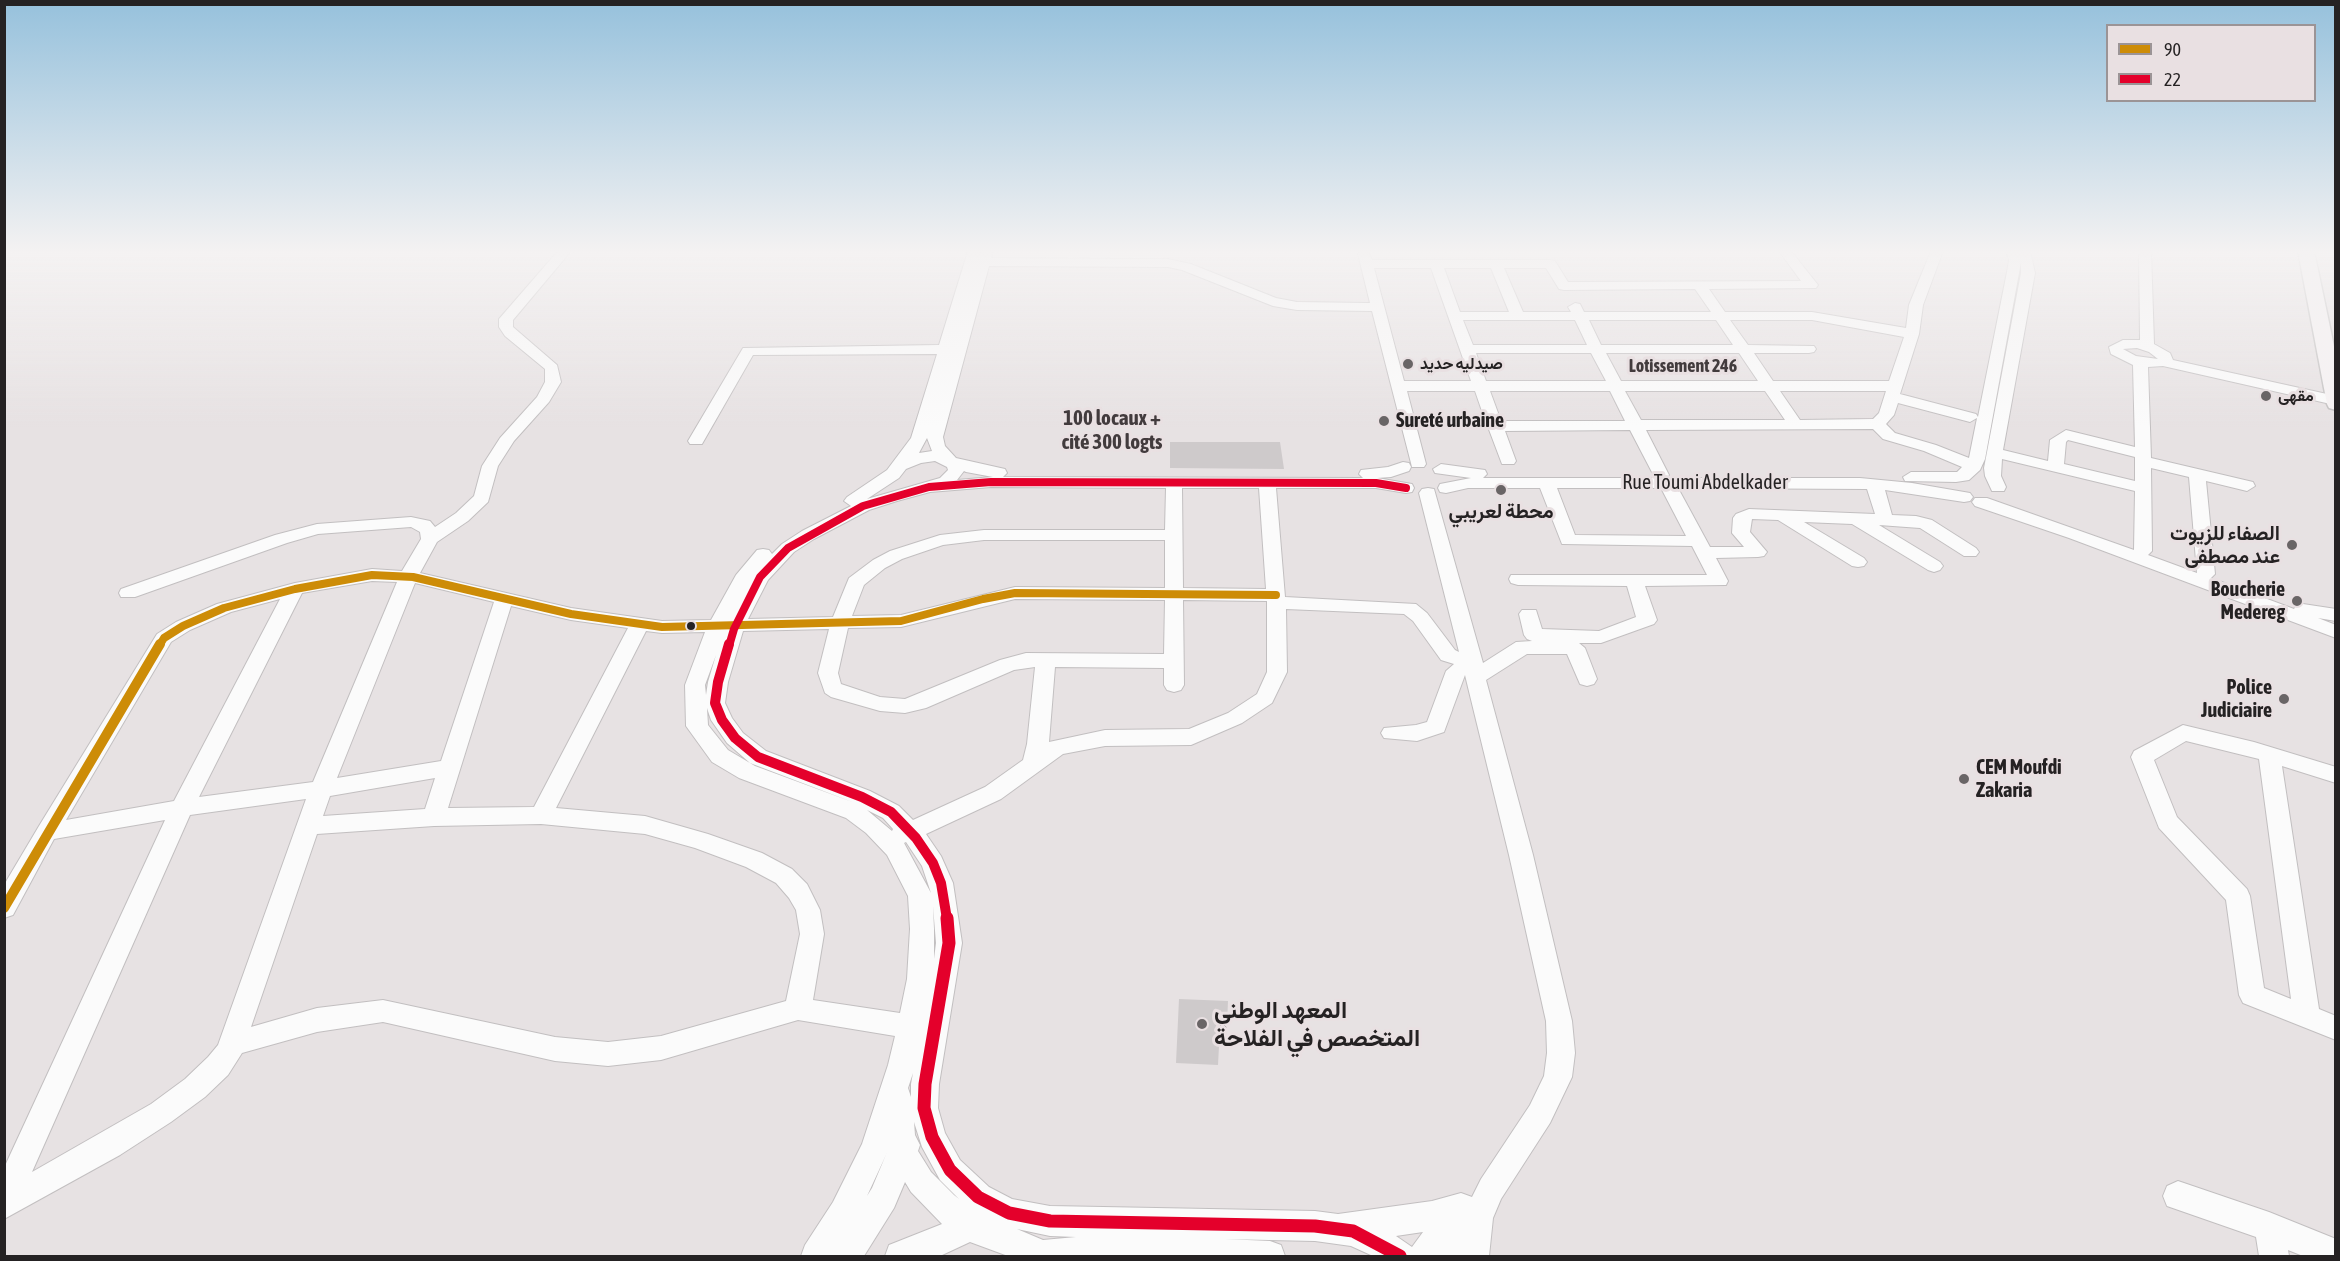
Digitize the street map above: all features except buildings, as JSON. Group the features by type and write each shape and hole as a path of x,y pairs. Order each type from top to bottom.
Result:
{"main road":[{"path":"2317,310 2335,400"}],"street":[{"path":"4,1203 110,1145 161,1113 195,1088 218,1066 231,1044 321,789 408,576 430,539 462,517 482,498 490,466 508,438 544,399 553,382 552,368 510,333 506,327 506,319 514,310"},
{"path":"816,1257 844,1213 875,1147 895,1086 922,1028 949,943 946,910 941,883 933,863 910,831 891,812 862,797 758,757 735,738 722,720 715,703 726,626 760,577 788,548 863,506 946,482 952,477 956,471 952,461 937,447 935,437 953,349 964,310"},
{"path":"1379,310 1399,386 1410,466"},
{"path":"1453,310 1508,461"},
{"path":"1515,310 1518,316"},
{"path":"1518,579 1719,581 1576,310"},
{"path":"1717,310 1796,425"},
{"path":"1449,422 1636,425 1877,424 1886,416 1912,334 1915,310"},
{"path":"2007,310 1977,459 1964,473 1950,480 1949,484 1956,493 1973,500 1997,501 2000,491 1993,476 1995,453 2021,310"},
{"path":"2146,310 2147,346"},
{"path":"1455,316 1830,318 1912,334"},
{"path":"2165,359 2155,364 2140,363 2119,354 2116,347 2130,344 2147,346 2165,359 2335,400"},
{"path":"696,441 748,351 953,349"},
{"path":"953,349 919,438 901,466 885,481 866,493 801,527 773,546 745,575 726,626 695,685 697,726 720,756 747,772 855,812 887,841 908,870 920,897 924,1108 932,1137 950,1170 978,1197 1009,1213 1050,1221"},
{"path":"1467,349 1809,349"},
{"path":"2140,363 2143,551"},
{"path":"1399,386 1768,385 1894,391 1970,417"},
{"path":"1877,424 1883,433 1930,448 1964,473 1981,478 2000,491 2051,516 2312,613 2336,615"},
{"path":"2056,467 2058,440 2066,435 2197,474 2247,486"},
{"path":"1995,453 2143,488"},
{"path":"929,487 902,482 898,477 901,466 916,458 936,456 981,471 1000,473 1370,474 1391,472 1410,466"},
{"path":"1410,466 1397,476 1400,483 1427,490 1450,484 1450,478 1441,469"},
{"name":"Rue Toumi Abdelkader","path":"1410,466 1467,474 1874,484 1973,500 2075,534 2336,632"},
{"name":"Rue Toumi Abdelkader","path":"929,487 991,482 1376,483 1427,490 1468,483 1964,473"},
{"path":"2197,474 2206,574"},
{"path":"1174,482 1174,685"},
{"path":"887,841 993,793 1056,748 1074,743 1133,736 1191,737 1235,718 1264,698 1272,687 1276,672 1276,599 1267,483"},
{"path":"1547,483 1568,540 1758,552 1741,533 1742,518 1749,514 1783,515 1916,521 1970,552"},
{"path":"1874,484 1885,519"},
{"path":"1427,490 1475,670 1559,1021 1561,1053 1558,1077 1540,1114 1477,1204 1448,1257"},
{"path":"1783,515 1858,562"},
{"path":"1855,518 1934,566"},
{"path":"128,593 281,539 317,529 411,522 424,525 429,531 430,539"},
{"path":"1173,536 984,535 940,540 896,555 865,574 851,592 840,622 828,672 832,688 848,696 880,704 905,706 920,703 1007,665 1046,659 1173,662"},
{"path":"4,908 164,638 183,626 224,608 295,589 372,575 408,576 571,614 662,627 901,621 983,599 1016,593 1173,593 1409,608 1420,617 1448,655 1475,670"},
{"path":"1528,614 1534,635 1601,637 1647,620 1634,580"},
{"path":"4,1203 182,808 295,589"},
{"path":"434,817 504,599"},
{"path":"541,815 640,624"},
{"path":"1392,732 1417,733 1436,727 1456,671 1475,670 1523,647 1575,648 1587,679"},
{"path":"1033,765 1038,744 1046,659"},
{"path":"2336,775 2183,733 2142,757 2167,822 2238,896 2252,995 2336,1028"},
{"path":"2269,755 2307,1017"},
{"path":"47,832 182,808 321,789 448,768"},
{"path":"308,826 434,817 541,815 645,825 700,840 754,860 784,876 798,891 808,910 812,934 798,1009"},
{"path":"231,1044 317,1020 382,1011 555,1049 608,1054 634,1053 661,1048 798,1009 922,1028"},
{"path":"847,1257 883,1198 903,1153 925,1084"},
{"path":"895,1086 903,1153 921,1182 943,1205 969,1226 1036,1256 1086,1251 1270,1257"},
{"path":"2178,1196 2271,1242 2336,1255"},
{"path":"1334,1229 1432,1216 1477,1204"},
{"path":"1423,1257 1477,1204"},
{"path":"1474,1257 1477,1204"},
{"path":"900,1257 941,1241 969,1226 1050,1221 1315,1226 1353,1231 1381,1244 1400,1257"}],"transit line":[{"name":"22","path":"1400,1256 1353,1231 1315,1226 1050,1221 1009,1213 978,1197 950,1170 932,1137 924,1108 925,1084 949,943 941,883 933,863 916,838 891,812 862,797 758,757 735,738 722,720 715,703 718,682 734,629 760,577 788,548 808,535 863,506 891,497 929,487 991,482 1376,483 1406,488"},
{"name":"90","path":"4,908 164,638 183,626 224,608 295,589 372,575 413,577 571,614 662,627 901,621 983,599 1015,593 1276,595"}],"place":[{"name":"صيدليه حديد","path":"1408,364"},
{"name":"مقهى","path":"2266,396"},
{"name":"Sureté urbaine","path":"1384,421"},
{"name":"محطة لعريبي","path":"1501,490"},
{"name":"الصفاء للزيوت عند مصطفى","path":"2292,545"},
{"name":"Boucherie Medereg","path":"2297,601"},
{"name":"Police Judiciaire","path":"2284,699"},
{"name":"CEM Moufdi Zakaria","path":"1964,779"},
{"name":"المعهد الوطني المتخصص في الفلاحة","path":"1202,1024"}],"district":[{"name":"Lotissement 246","path":"1683,366"},
{"name":"100 locaux + cité 300 logts","path":"1112,430"}]}
